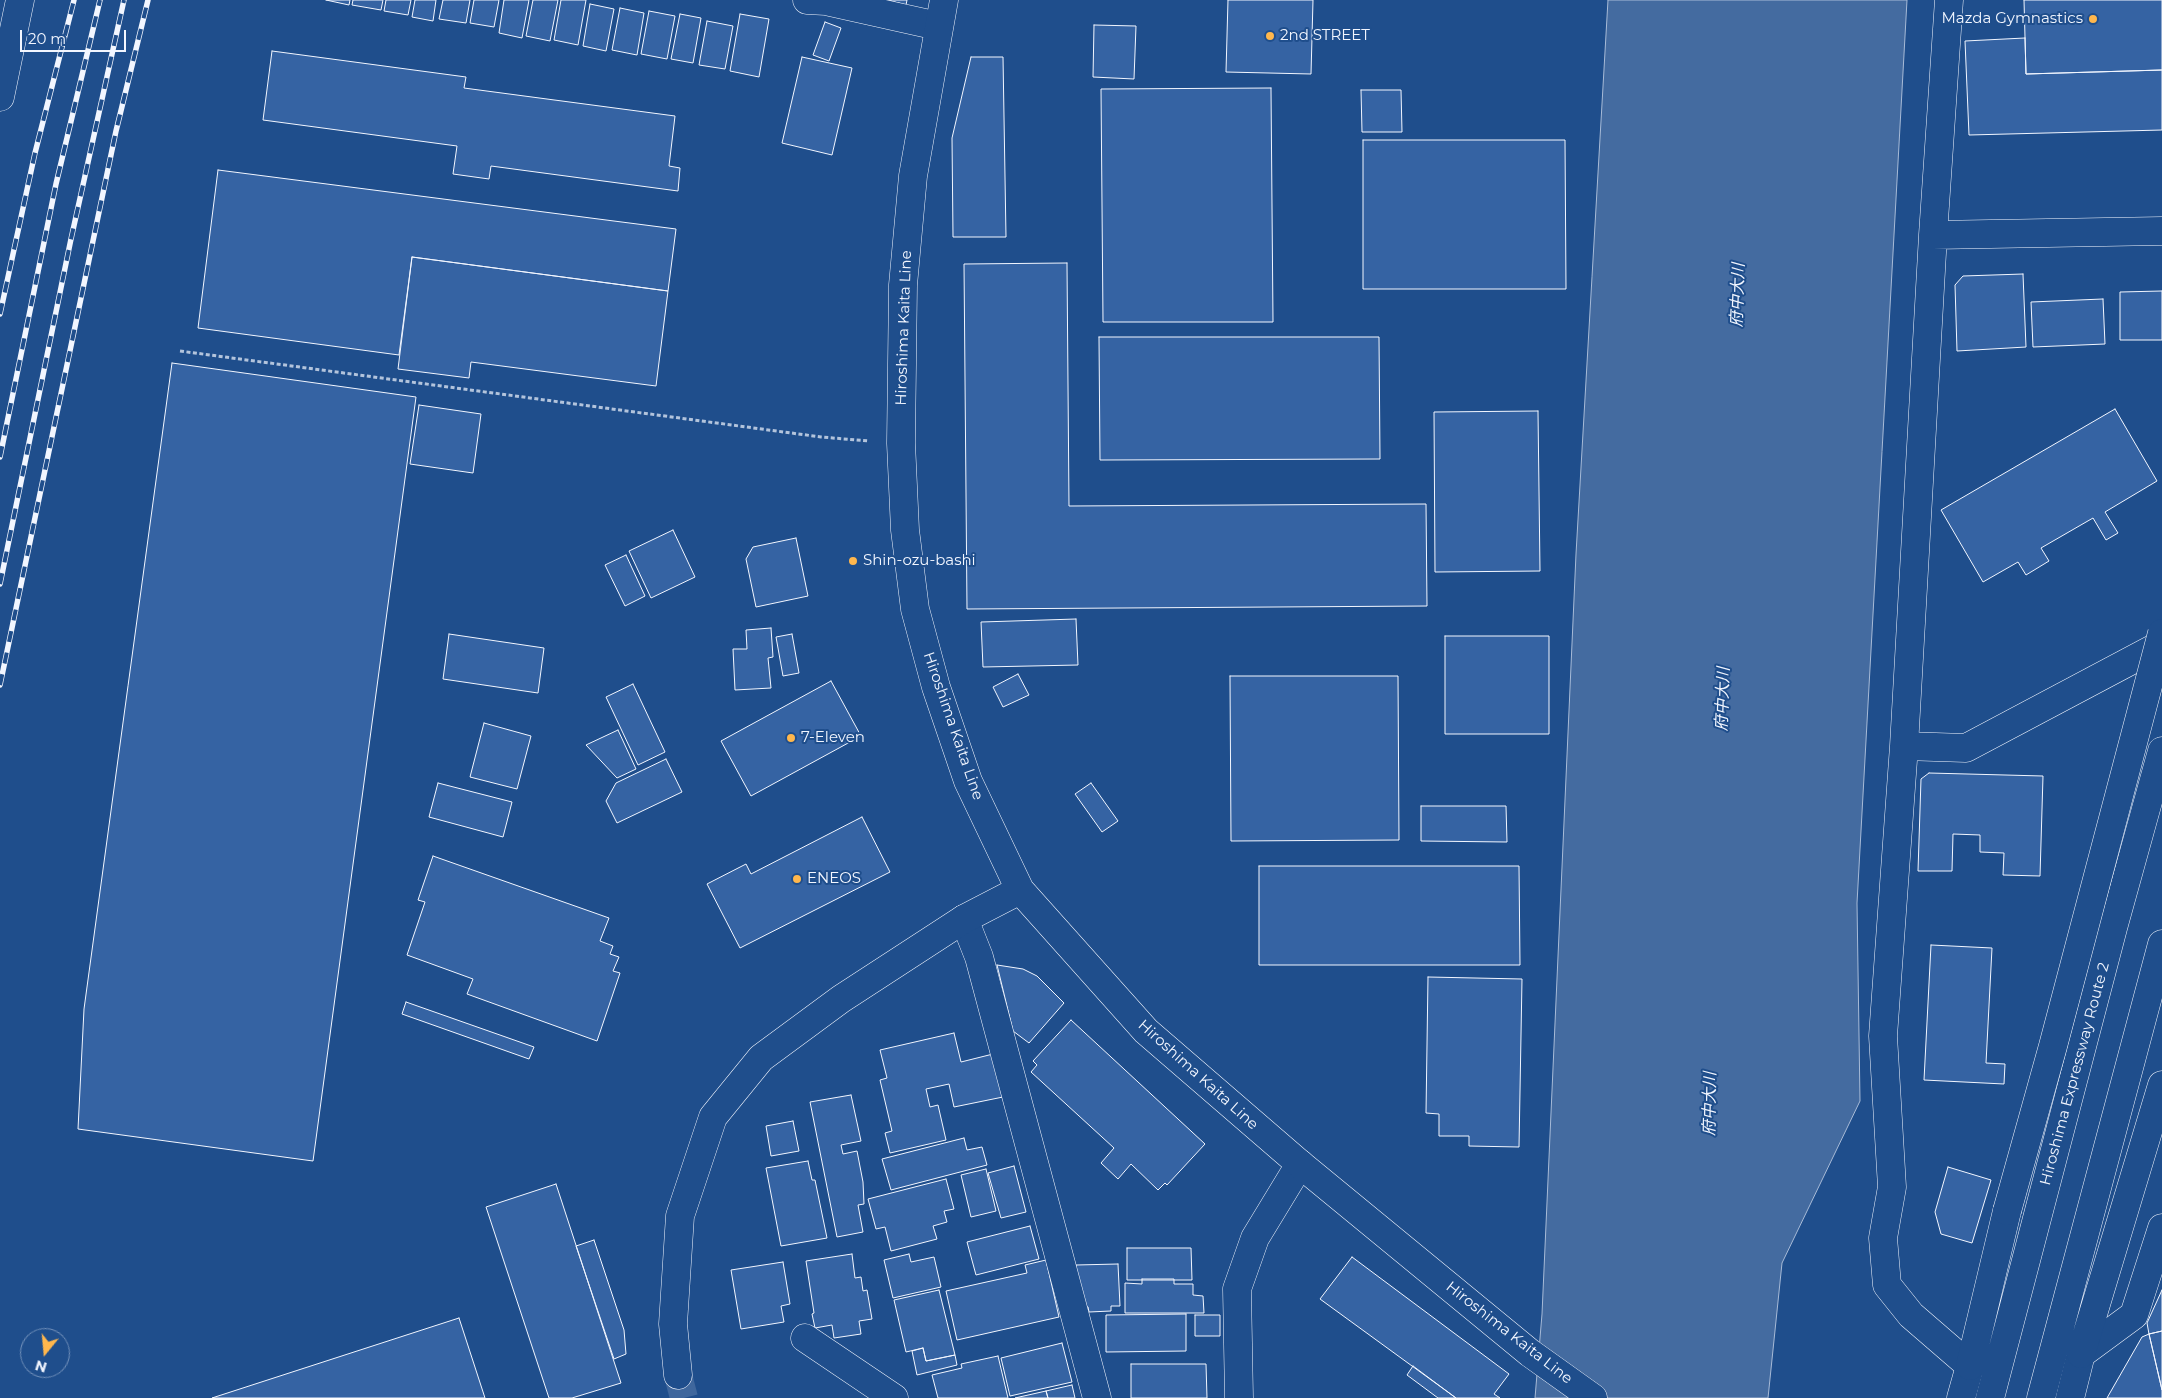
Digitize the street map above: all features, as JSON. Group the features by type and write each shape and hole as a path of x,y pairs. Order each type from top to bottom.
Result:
{"main road":[{"path":"0,97 20,0"},
{"path":"808,0 941,13"},
{"path":"1949,0 1933,235 1904,746 1883,1036 1892,1187 1883,1238 1887,1285 1911,1315 1970,1366"},
{"name":"Hiroshima Kaita Line","path":"941,13 913,176 903,285 901,443 905,530 915,610 936,687 968,781 1020,890 1146,1032 1300,1164 1530,1353 1593,1398"},
{"path":"1933,235 2162,231"},
{"path":"1961,1398 2007,1211 2053,1046 2162,633"},
{"path":"1904,746 1966,748 2162,644"},
{"name":"Hiroshima Expressway Route 2","path":"1990,1398 2113,928 2162,751"},
{"path":"678,1375 674,1324 680,1216 713,1117 761,1058 841,999 964,919 1020,890"},
{"path":"964,919 978,957 1097,1398"},
{"path":"2041,1398 2162,944"},
{"path":"2070,1398 2112,1248 2162,1085"},
{"path":"1238,1398 1237,1289 1255,1238 1300,1164"},
{"path":"2081,1354 2134,1315 2162,1228"},
{"path":"805,1338 894,1398"}],"path":[{"path":"180,351 821,437 901,443"}],"water":[{"name":"府中大川","path":"1608,0 1907,0 1857,903 1860,1101 1782,1263 1768,1398 1535,1398 1542,1314 1576,554"}],"building":[{"path":"326,0 350,0 349,5"},
{"path":"353,0 383,0 381,10 352,5"},
{"path":"386,0 411,0 408,15 384,11"},
{"path":"415,0 436,0 433,21 412,17"},
{"path":"443,0 470,0 466,23 439,19"},
{"path":"474,0 499,0 494,27 470,23"},
{"path":"504,0 529,0 522,38 499,33"},
{"path":"533,0 558,0 550,41 526,36"},
{"path":"561,0 586,0 578,45 554,40"},
{"path":"887,0 907,0 906,5"},
{"name":"2nd STREET","path":"1228,0 1313,0 1311,74 1226,72"},
{"name":"Mazda Gymnastics","path":"2024,0 2162,0 2162,70 2026,74"},
{"path":"590,4 614,9 606,51 583,46"},
{"path":"620,8 644,13 637,55 612,50"},
{"path":"649,11 675,16 667,59 641,54"},
{"path":"680,14 701,18 693,63 671,59"},
{"path":"740,14 769,19 759,77 730,71"},
{"path":"707,21 733,26 725,69 699,65"},
{"path":"825,22 841,28 829,61 813,55"},
{"path":"1094,25 1136,26 1134,79 1093,77"},
{"path":"2025,38 2026,74 2162,70 2162,130 1969,135 1965,41"},
{"path":"272,51 466,77 464,88 675,116 669,166 680,168 678,191 491,166 489,179 453,174 457,146 263,120"},
{"path":"802,57 852,68 832,155 782,143"},
{"path":"971,57 1003,57 1006,237 953,237 952,138"},
{"path":"1271,88 1273,322 1103,322 1101,89"},
{"path":"1361,90 1401,90 1402,132 1362,132"},
{"path":"1363,140 1565,140 1566,289 1363,289"},
{"path":"218,170 676,229 668,291 412,257 399,355 198,328"},
{"path":"412,257 668,291 656,386 471,362 469,378 398,369"},
{"path":"1067,263 1069,506 1426,504 1427,606 967,609 964,264"},
{"path":"2023,274 2026,347 1957,351 1955,285 1963,276"},
{"path":"2162,291 2162,340 2120,340 2120,292"},
{"path":"2103,299 2105,344 2033,347 2031,302"},
{"path":"1099,337 1379,337 1380,459 1100,460"},
{"path":"172,363 416,397 313,1161 78,1129 84,1009"},
{"path":"419,405 481,414 473,473 410,464"},
{"path":"2115,409 2157,481 2105,512 2118,533 2106,540 2093,518 2041,548 2049,561 2026,575 2018,562 1983,582 1941,510"},
{"path":"1538,411 1540,571 1435,572 1434,412"},
{"path":"673,530 695,577 651,598 629,551"},
{"path":"796,538 808,596 756,607 746,559 753,547"},
{"path":"626,555 645,596 625,606 605,565"},
{"path":"1076,619 1078,665 983,667 981,622"},
{"path":"771,628 773,657 768,658 771,688 735,690 733,649 747,649 746,630"},
{"path":"449,634 544,648 538,693 443,679"},
{"path":"792,634 799,673 783,676 776,637"},
{"path":"1445,636 1549,636 1549,734 1445,734"},
{"path":"1018,674 1029,695 1003,707 993,687"},
{"path":"1230,676 1398,676 1399,840 1231,841"},
{"name":"7-Eleven","path":"831,681 861,736 751,796 721,741"},
{"path":"633,684 665,752 638,765 606,697"},
{"path":"484,723 531,736 517,789 470,777"},
{"path":"618,730 636,769 617,778 586,745"},
{"path":"666,759 682,792 617,823 606,801 616,783"},
{"path":"1929,773 2043,776 2040,876 2003,875 2004,853 1980,852 1980,835 1953,834 1952,871 1918,871 1921,779"},
{"path":"438,783 512,802 503,837 429,817"},
{"path":"1091,783 1118,821 1102,832 1075,794"},
{"path":"1421,806 1506,806 1507,842 1421,841"},
{"name":"ENEOS","path":"862,817 890,872 740,948 707,884 746,864 751,874"},
{"path":"433,856 609,918 600,941 613,946 610,954 619,957 613,971 620,973 597,1041 467,994 473,979 407,955 425,902 418,900"},
{"path":"1259,866 1519,866 1520,965 1259,965"},
{"path":"1931,945 1992,948 1986,1063 2005,1064 2004,1084 1924,1080"},
{"path":"997,965 1023,969 1037,976 1064,1003 1029,1043 1013,1031"},
{"path":"1428,977 1522,979 1519,1147 1469,1146 1469,1136 1439,1136 1439,1114 1426,1113"},
{"path":"406,1002 534,1047 529,1059 402,1014"},
{"path":"1071,1020 1205,1144 1167,1185 1165,1183 1158,1190 1131,1164 1118,1179 1101,1163 1114,1148 1031,1072 1037,1065 1033,1061"},
{"path":"954,1033 961,1062 993,1054 1003,1097 954,1107 949,1084 926,1089 930,1107 938,1105 946,1140 890,1153 885,1133 892,1131 880,1080 887,1078 880,1050"},
{"path":"851,1095 861,1141 841,1145 843,1154 857,1151 863,1182 864,1204 858,1205 863,1232 837,1237 810,1102"},
{"path":"793,1121 799,1151 771,1156 766,1126"},
{"path":"964,1138 967,1150 982,1147 987,1165 891,1190 882,1159"},
{"path":"808,1161 812,1180 815,1180 827,1238 781,1246 766,1168"},
{"path":"1014,1166 1026,1212 1001,1218 988,1173"},
{"path":"1948,1167 1991,1180 1972,1243 1941,1234 1935,1212"},
{"path":"986,1169 996,1211 971,1217 961,1175"},
{"path":"946,1179 954,1209 944,1211 947,1222 933,1226 937,1239 891,1251 885,1227 876,1229 868,1199"},
{"path":"556,1184 621,1383 572,1398 549,1398 486,1207"},
{"path":"1030,1226 1039,1259 976,1275 967,1242"},
{"path":"594,1240 624,1330 626,1354 614,1359 576,1246"},
{"path":"1127,1248 1191,1248 1192,1280 1127,1280"},
{"path":"852,1254 855,1278 861,1277 863,1291 867,1290 872,1319 859,1321 861,1334 834,1338 832,1325 815,1328 806,1261"},
{"path":"909,1254 911,1262 934,1257 941,1287 893,1298 884,1260"},
{"path":"1352,1257 1509,1374 1494,1394 1500,1398 1456,1398 1320,1299"},
{"path":"1046,1260 1059,1317 957,1340 946,1291 1027,1273 1025,1265"},
{"path":"783,1262 790,1304 781,1306 784,1322 741,1329 731,1270"},
{"path":"1118,1264 1120,1306 1111,1306 1111,1311 1089,1312 1088,1307 1078,1307 1076,1265"},
{"path":"1142,1279 1174,1279 1174,1284 1193,1284 1193,1295 1203,1296 1204,1313 1125,1313 1125,1283 1142,1284"},
{"path":"939,1290 955,1355 926,1361 923,1348 906,1352 894,1300"},
{"path":"2162,1290 2162,1331 2149,1334 2147,1323"},
{"path":"1186,1314 1186,1351 1106,1352 1106,1315"},
{"path":"1195,1315 1220,1315 1220,1336 1195,1336"},
{"path":"459,1318 485,1398 212,1398"},
{"path":"2162,1331 2162,1390 2149,1334"},
{"path":"2149,1334 2162,1390 2162,1398 2107,1398 2142,1337"},
{"path":"1062,1343 1072,1382 1010,1396 1001,1358"},
{"path":"923,1348 926,1361 955,1355 957,1365 917,1375 912,1351"},
{"path":"998,1356 1008,1398 938,1398 932,1375 962,1368 961,1364"},
{"path":"1131,1364 1206,1364 1207,1398 1131,1398"},
{"path":"1413,1366 1456,1398 1438,1398 1407,1375"},
{"path":"1072,1385 1075,1398 1048,1398 1046,1391"},
{"path":"1046,1391 1048,1398 1015,1398"}],"tunnel":[{"path":"678,1375 684,1398"}],"railway":[{"path":"0,314 35,153 74,0"},
{"path":"0,457 56,184 100,0"},
{"path":"0,584 71,239 124,0"},
{"path":"0,685 116,131 148,0"}],"place":[{"name":"Mazda Gymnastics","path":"2093,19"},
{"name":"2nd STREET","path":"1270,36"},
{"name":"Shin-ozu-bashi","path":"853,561"},
{"name":"7-Eleven","path":"791,738"},
{"name":"ENEOS","path":"797,879"}]}
